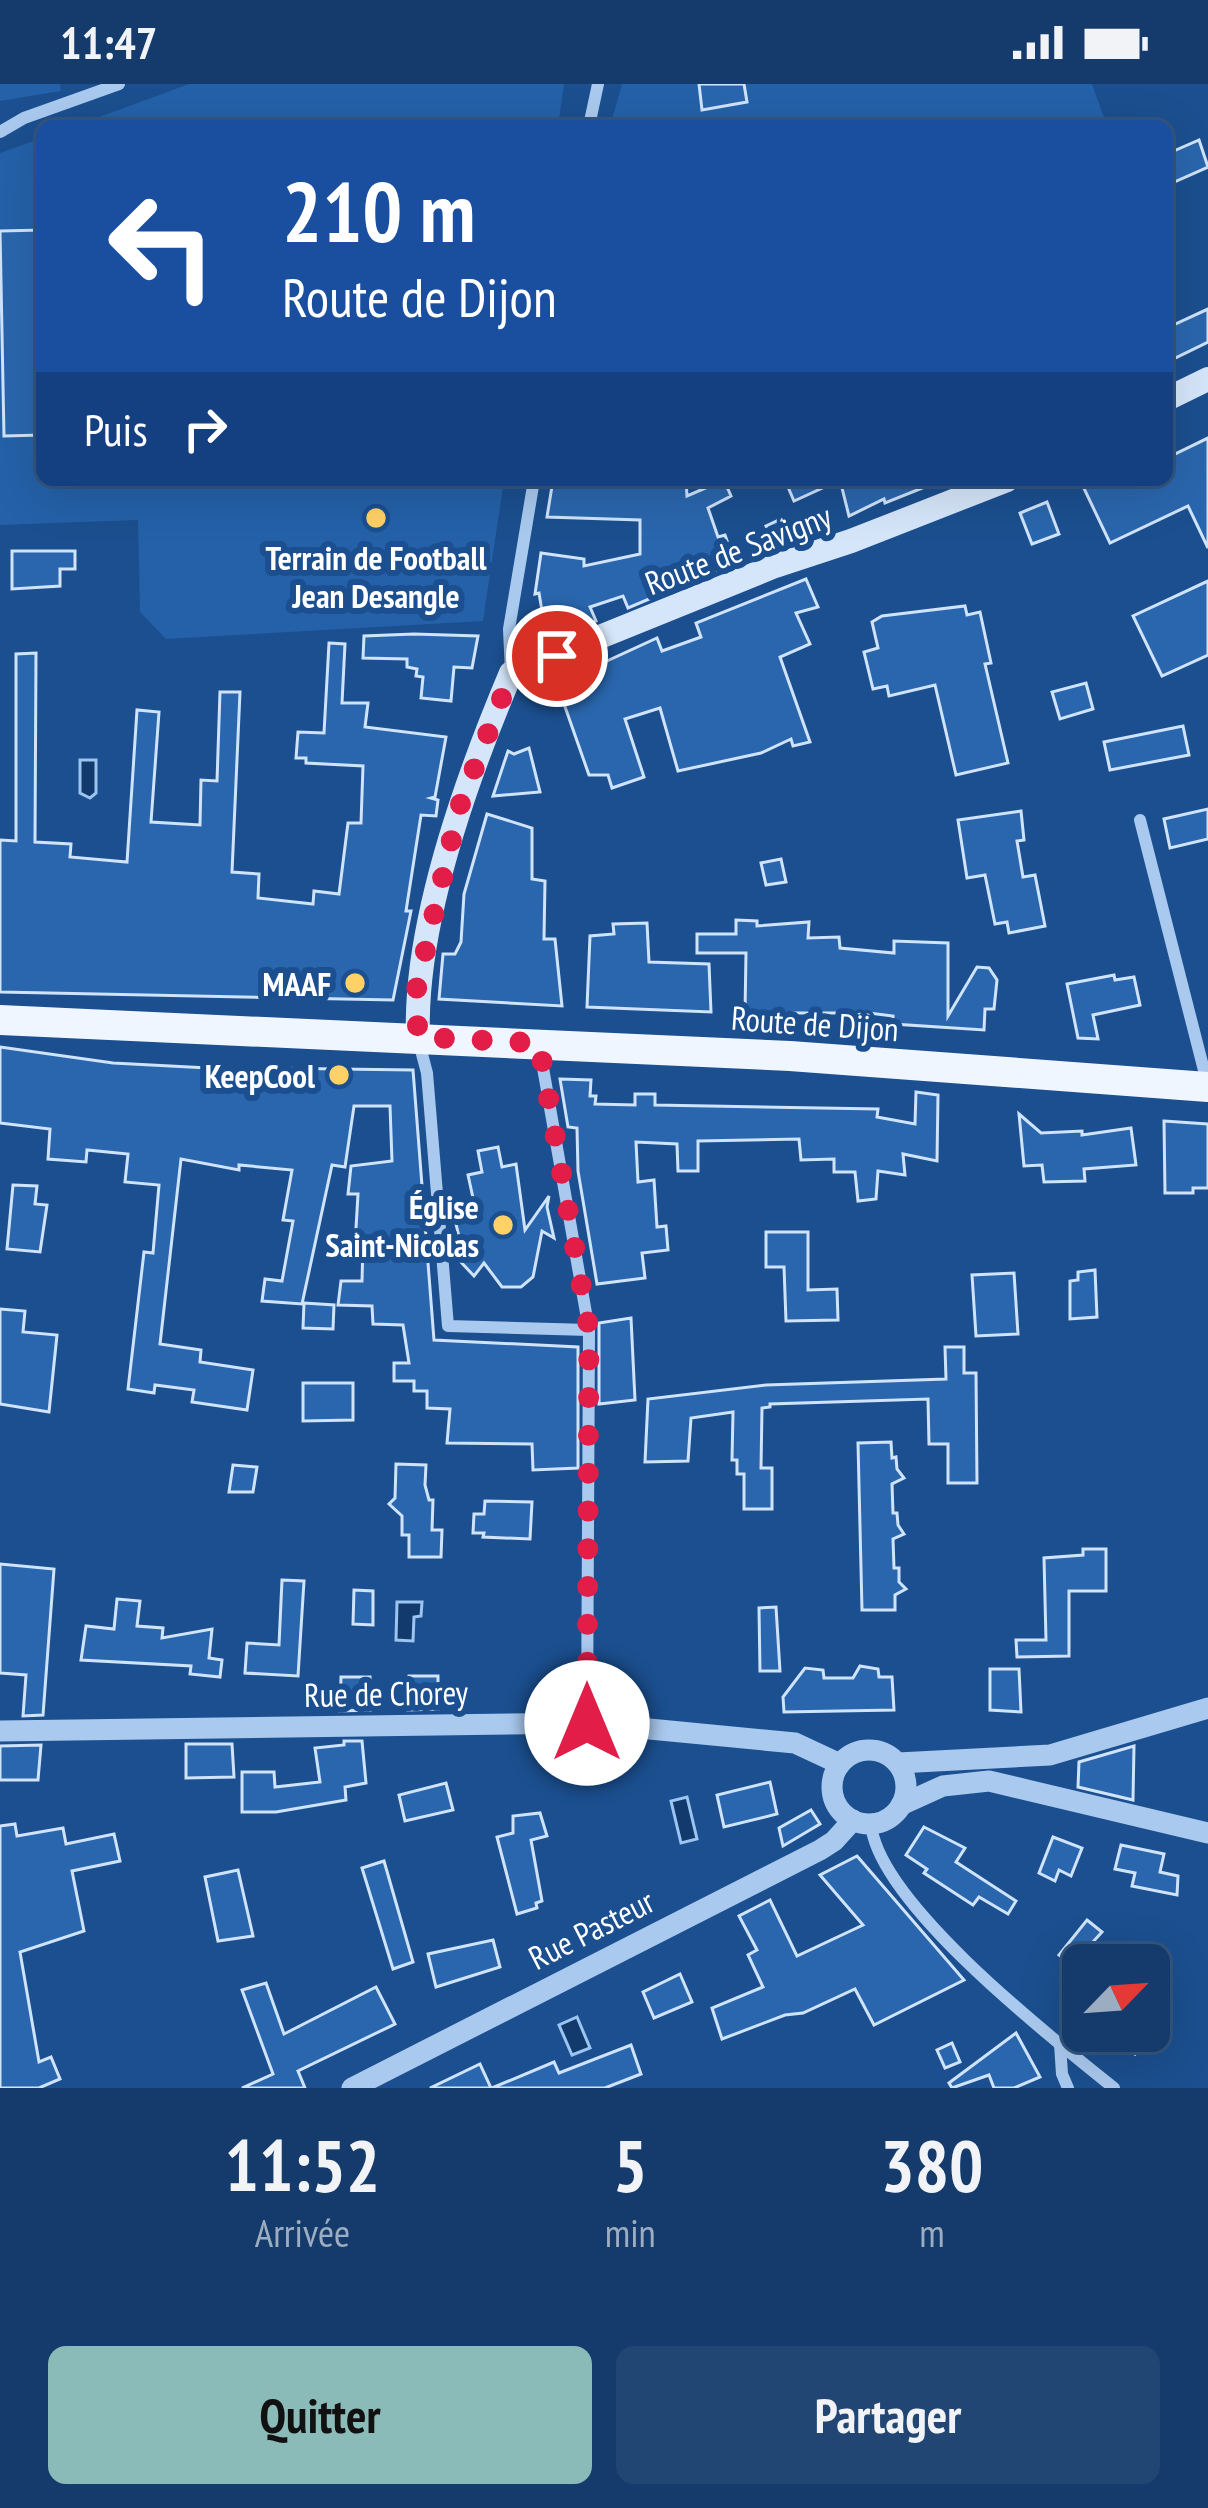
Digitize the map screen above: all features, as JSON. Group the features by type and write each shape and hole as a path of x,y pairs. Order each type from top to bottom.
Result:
{"main road":[{"path":"1173,396 1208,379"},
{"name":"Route de Savigny","path":"511,674 775,566 992,486"},
{"path":"418,1037 416,991 459,808 511,674"},
{"name":"Route de Dijon","path":"0,1020 790,1056 1208,1087"}],"street":[{"path":"0,132 24,118 118,84"},
{"path":"590,120 598,84"},
{"path":"511,674 509,628 533,486"},
{"path":"1140,820 1208,1087"},
{"path":"418,1037 428,1073 448,1327 589,1330"},
{"path":"539,1043 589,1330 587,1723"},
{"path":"1114,2088 951,1946 882,1862 862,1821 841,1809 833,1795 833,1779 840,1764 854,1753 873,1750 898,1763 1050,1755 1208,1708"},
{"name":"Rue de Chorey","path":"0,1731 587,1723 795,1743 840,1764"},
{"path":"862,1821 889,1818 901,1804 906,1788 898,1763"},
{"path":"901,1804 943,1786 988,1781 1208,1833"},
{"name":"Rue Pasteur","path":"352,2088 820,1850 862,1821"},
{"path":"1060,2044 1068,2088"}],"shaded area":[{"path":"0,84 60,84 61,91 0,101"},
{"path":"189,84 564,84 559,120 91,120"},
{"path":"622,84 1092,84 1105,120 612,120"},
{"path":"36,140 36,486 503,486 483,621 166,639 140,612 138,520 0,525 0,153"},
{"path":"80,760 96,760 96,793 90,798 80,793"},
{"path":"397,1602 422,1602 421,1616 414,1617 413,1641 396,1640"},
{"path":"687,1797 697,1839 681,1843 671,1801"},
{"path":"577,2017 590,2048 572,2055 559,2025"}],"building":[{"path":"699,84 744,84 747,102 702,110"},
{"path":"1199,140 1208,167 1173,183 1173,151"},
{"path":"36,230 36,435 4,436 0,231"},
{"path":"1208,309 1208,342 1173,359 1173,325"},
{"path":"1208,438 1208,548 1188,506 1110,543 1083,486 1173,486 1173,455"},
{"path":"552,486 686,486 687,496 710,486 727,486 731,496 708,508 718,537 725,535 731,552 723,555 727,566 628,608 623,596 590,607 596,621 547,641 539,593 535,594 541,553 584,559 584,566 640,554 640,520 547,517"},
{"path":"788,486 827,486 794,501"},
{"path":"847,486 928,486 849,516 842,488"},
{"path":"1047,502 1059,534 1032,544 1020,513"},
{"path":"781,519 791,541 775,548 766,526"},
{"path":"12,551 75,551 75,569 60,569 60,586 12,589"},
{"path":"806,579 818,607 796,613 810,644 780,657 810,742 793,746 791,739 761,753 678,771 660,708 625,719 644,777 612,788 608,775 589,775 557,684 657,638 662,651 701,637 696,623"},
{"path":"1208,581 1208,655 1162,676 1133,616"},
{"path":"965,606 967,615 980,612 991,663 985,664 1008,763 956,775 935,685 889,696 887,686 873,689 864,652 878,648 872,622 882,616"},
{"path":"364,636 478,636 472,668 454,667 451,701 421,698 423,677 416,676 417,669 407,667 407,659 363,658"},
{"path":"329,643 345,644 342,703 368,703 365,727 446,737 435,797 431,798 438,800 436,816 421,815 406,911 411,911 393,1000 0,992 0,840 16,841 16,654 36,653 35,842 71,844 70,857 127,862 137,710 159,712 151,822 200,825 201,780 217,781 220,692 240,692 232,872 259,874 258,898 313,904 314,891 339,894 348,823 361,823 363,766 306,763 306,758 296,758 298,732 324,733"},
{"path":"1086,683 1093,709 1060,719 1052,692"},
{"path":"1183,726 1189,755 1110,770 1104,742"},
{"path":"529,748 540,792 493,796 508,751 514,754"},
{"path":"1208,809 1208,839 1170,848 1164,819"},
{"path":"1021,811 1024,840 1017,841 1023,877 1035,875 1045,926 1009,933 1007,922 995,924 985,875 967,878 958,820"},
{"path":"487,814 532,828 532,879 545,881 544,939 555,939 562,1006 439,999 443,954 455,954 461,942 464,894"},
{"path":"781,859 786,882 766,885 761,863"},
{"path":"736,920 757,921 757,926 809,922 808,938 839,937 840,948 894,953 894,941 948,943 948,1016 977,967 989,968 997,980 994,1009 985,1009 984,1030 893,1024 893,1016 869,1013 745,1013 746,953 697,953 697,934 736,934"},
{"path":"647,923 649,962 709,964 711,1012 587,1007 590,936 614,934 613,924"},
{"path":"1114,975 1115,980 1134,977 1140,1005 1093,1015 1098,1039 1078,1038 1067,984"},
{"path":"0,1047 113,1063 264,1071 413,1070 434,1340 578,1347 578,1468 533,1470 532,1444 447,1443 450,1409 427,1408 427,1391 414,1391 414,1381 394,1381 394,1363 409,1363 403,1325 373,1324 372,1306 338,1305 341,1281 362,1281 363,1244 355,1245 358,1194 348,1194 351,1166 392,1161 390,1106 354,1106 345,1167 332,1165 302,1304 262,1301 265,1279 282,1281 293,1221 283,1220 292,1170 239,1165 239,1170 181,1159 160,1344 201,1350 200,1362 253,1370 247,1410 192,1402 194,1390 155,1385 154,1393 128,1389 144,1252 153,1253 159,1185 125,1182 128,1154 87,1150 86,1162 48,1159 50,1129 0,1123"},
{"path":"560,1079 591,1080 590,1096 596,1096 595,1104 635,1105 635,1094 655,1094 655,1105 878,1109 877,1117 915,1124 916,1092 938,1095 937,1161 903,1154 905,1175 878,1171 876,1199 858,1201 855,1172 834,1172 834,1159 801,1160 799,1139 698,1141 698,1171 678,1171 677,1144 636,1142 638,1182 654,1180 657,1227 666,1226 668,1250 642,1253 645,1278 597,1284 578,1171 577,1128 568,1127"},
{"path":"1019,1114 1041,1133 1082,1131 1082,1135 1131,1128 1136,1165 1084,1169 1085,1181 1044,1182 1042,1165 1024,1166"},
{"path":"1164,1121 1208,1124 1208,1188 1165,1193"},
{"name":"Église Saint-Nicolas","path":"498,1147 502,1167 516,1164 525,1230 549,1196 554,1238 542,1231 533,1277 521,1287 502,1287 484,1263 474,1276 458,1259 463,1253 455,1220 475,1207 468,1175 482,1172 478,1151"},
{"path":"13,1185 37,1186 35,1204 47,1205 40,1252 7,1249"},
{"path":"766,1232 808,1232 808,1290 837,1289 838,1320 786,1321 784,1267 766,1267"},
{"path":"1095,1270 1097,1317 1070,1319 1070,1281 1078,1280 1078,1272"},
{"path":"1014,1273 1018,1334 976,1336 972,1275"},
{"path":"304,1303 334,1305 333,1329 303,1328"},
{"path":"0,1309 25,1311 23,1332 57,1335 49,1412 0,1404"},
{"path":"631,1318 635,1400 599,1404 599,1323"},
{"path":"945,1347 964,1347 964,1373 976,1373 977,1483 948,1483 948,1444 929,1444 928,1399 762,1408 761,1468 772,1468 772,1509 744,1509 744,1474 737,1474 737,1460 732,1460 733,1412 691,1418 688,1461 645,1462 648,1399 766,1385 946,1379"},
{"path":"303,1383 353,1383 353,1420 303,1421"},
{"path":"891,1442 892,1458 896,1457 904,1478 892,1484 893,1513 904,1534 893,1539 894,1568 899,1568 899,1582 906,1589 895,1595 895,1610 862,1610 858,1443"},
{"path":"396,1464 426,1465 425,1485 433,1500 432,1530 442,1530 441,1557 409,1557 409,1535 402,1535 402,1516 389,1504 395,1498"},
{"path":"233,1465 257,1467 253,1492 229,1492"},
{"path":"485,1501 532,1502 530,1539 473,1533 474,1514 484,1514"},
{"path":"1083,1549 1106,1549 1106,1591 1069,1591 1069,1656 1017,1657 1016,1640 1046,1640 1044,1558 1083,1555"},
{"path":"0,1564 54,1569 43,1715 23,1716 26,1675 0,1673"},
{"path":"282,1580 304,1581 298,1676 245,1673 247,1643 279,1645"},
{"path":"354,1590 373,1591 373,1625 353,1624"},
{"path":"117,1599 140,1601 137,1626 163,1628 162,1638 212,1629 209,1658 222,1660 220,1677 190,1674 191,1666 81,1660 86,1626 114,1629"},
{"path":"776,1607 780,1671 760,1671 759,1608"},
{"path":"860,1666 878,1669 879,1677 892,1677 894,1710 784,1712 783,1697 805,1668 823,1670 824,1678 853,1678"},
{"path":"990,1669 1019,1669 1021,1712 990,1710"},
{"path":"409,1676 438,1676 438,1709 408,1710"},
{"path":"341,1677 370,1677 370,1710 340,1711"},
{"path":"344,1741 362,1741 366,1783 345,1787 346,1800 276,1812 242,1812 242,1772 274,1772 275,1787 320,1782 315,1748 344,1745"},
{"path":"186,1744 232,1744 234,1777 186,1778"},
{"path":"41,1745 38,1780 0,1780 0,1746"},
{"path":"1134,1746 1133,1800 1078,1787 1079,1762"},
{"path":"770,1782 777,1814 724,1827 717,1795"},
{"path":"446,1783 453,1810 405,1821 399,1795"},
{"path":"811,1810 820,1824 783,1846 779,1828"},
{"path":"540,1813 547,1836 531,1840 542,1901 536,1903 537,1908 517,1914 497,1837 513,1833 513,1816"},
{"path":"15,1824 17,1836 63,1828 66,1844 114,1834 120,1861 72,1871 84,1931 20,1952 39,2062 51,2057 60,2079 39,2088 0,2088 0,1826"},
{"path":"924,1827 965,1848 956,1862 1016,1901 1008,1914 979,1897 973,1905 924,1873 927,1869 906,1855"},
{"path":"1053,1837 1082,1848 1071,1876 1059,1870 1055,1881 1039,1873"},
{"path":"1121,1845 1164,1854 1160,1872 1178,1876 1177,1895 1132,1886 1135,1873 1115,1869"},
{"path":"857,1856 964,1980 874,2025 855,1989 803,2013 722,2039 712,2008 763,1987 748,1955 757,1950 739,1916 770,1900 797,1956 863,1925 820,1875"},
{"path":"384,1861 413,1962 393,1969 362,1868"},
{"path":"238,1870 253,1936 218,1941 205,1877"},
{"path":"1087,1920 1102,1932 1091,1944 1068,1944"},
{"path":"493,1940 500,1967 436,1987 428,1954"},
{"path":"680,1974 692,2002 654,2018 643,1992"},
{"path":"266,1983 284,2034 376,1987 395,2024 298,2071 305,2088 242,2088 273,2074 242,1990"},
{"path":"1016,2033 1040,2077 1014,2088 994,2088 989,2075 952,2088 949,2083"},
{"path":"952,2043 960,2062 945,2068 937,2050"},
{"path":"631,2045 641,2074 605,2088 492,2088 554,2062 559,2073"},
{"path":"480,2064 491,2088 430,2088"}],"place":[{"name":"Terrain de Football Jean Desangle","path":"376,518"},
{"name":"MAAF","path":"355,983"},
{"name":"KeepCool","path":"339,1075"},
{"name":"Église Saint-Nicolas","path":"503,1225"}],"route":[{"path":"557,656 511,674 497,706 459,808 416,991 418,1037 539,1043 589,1330 587,1723"}]}
